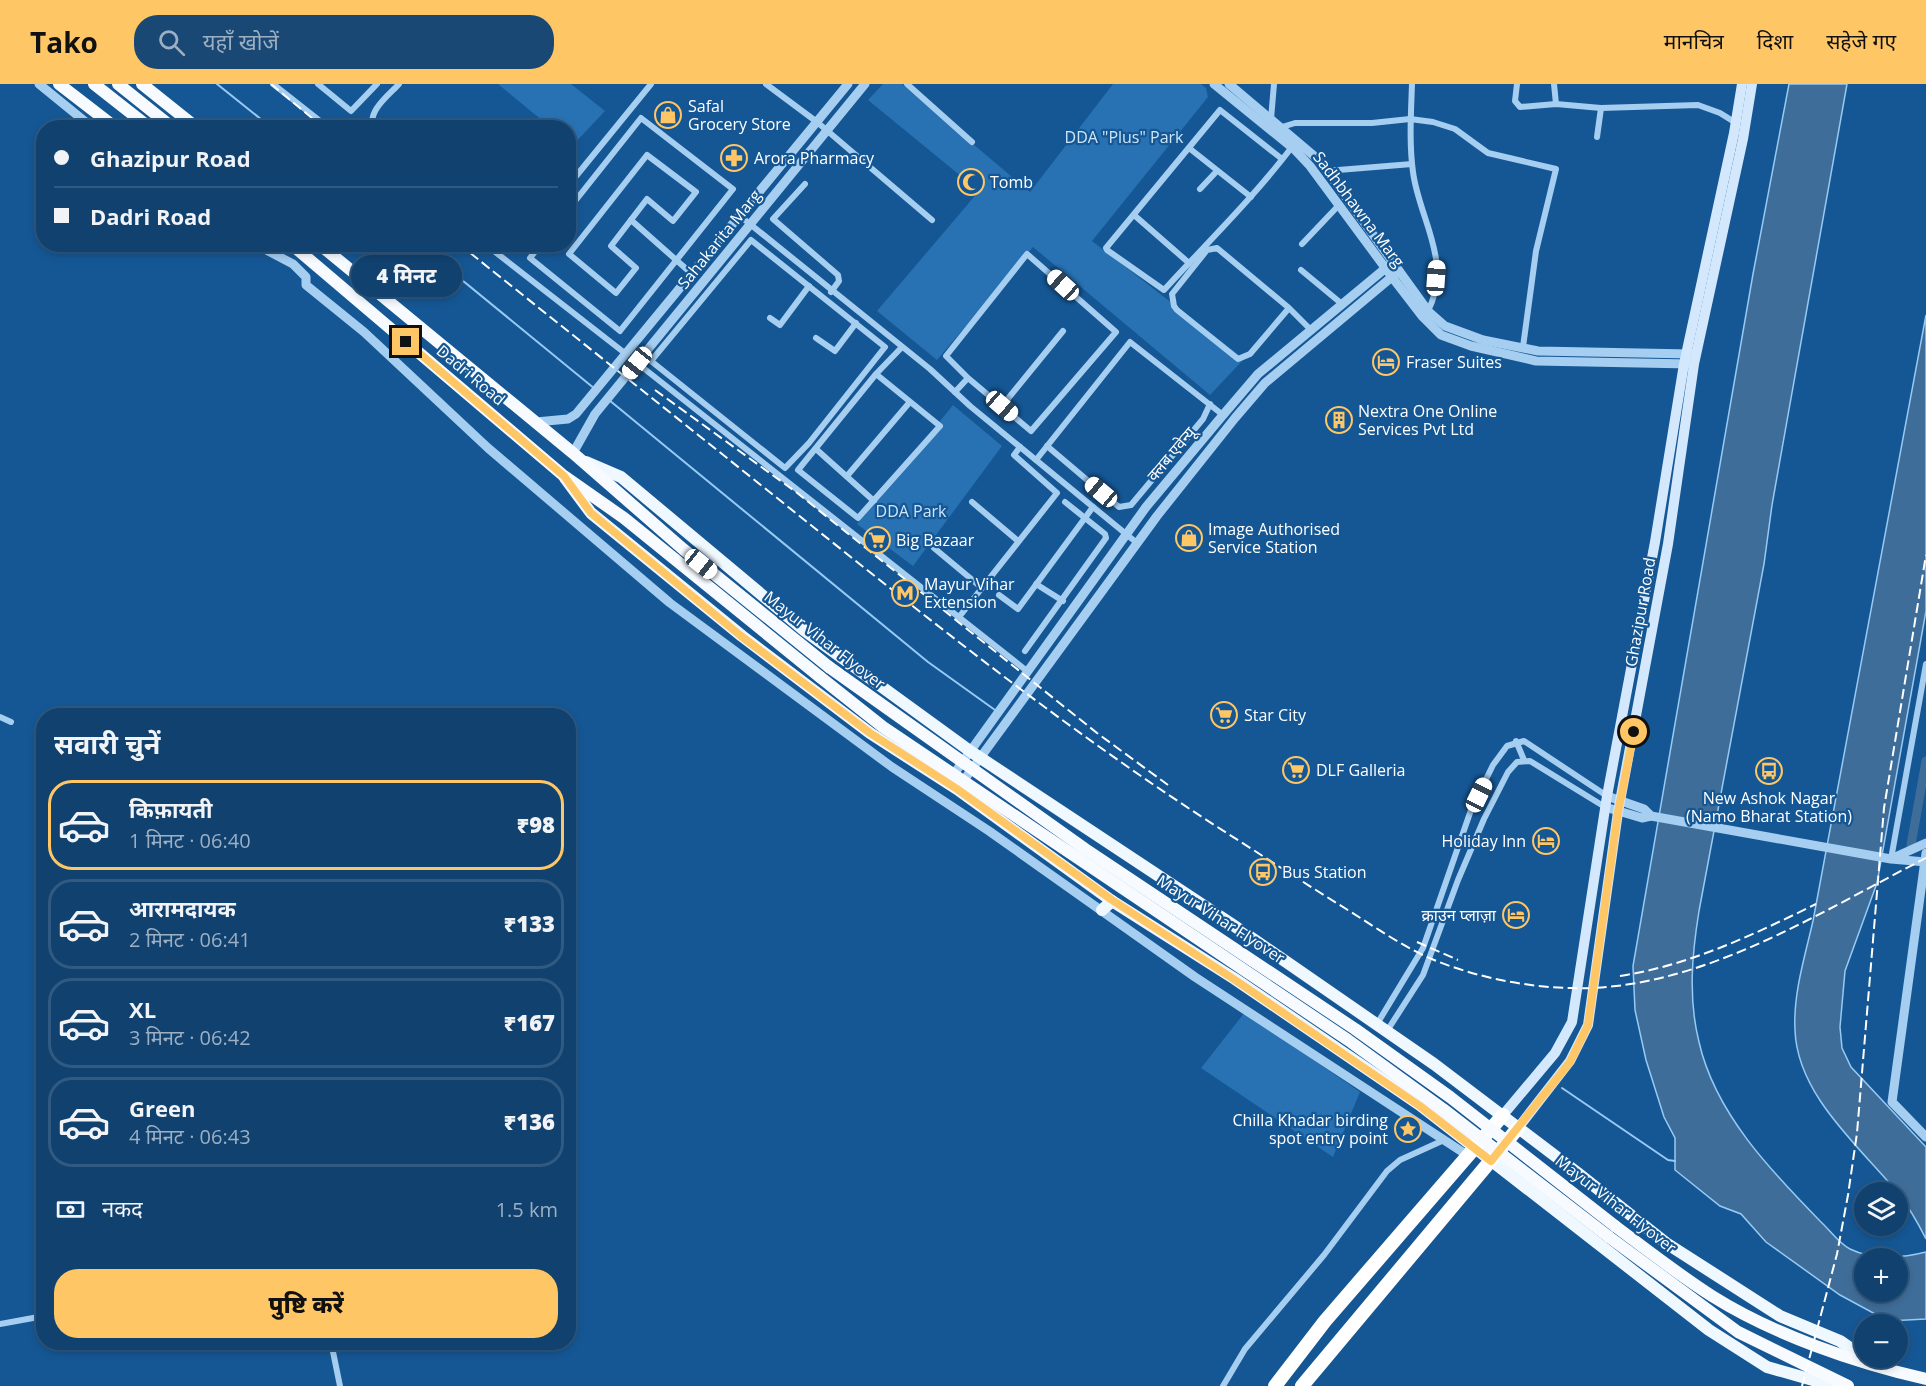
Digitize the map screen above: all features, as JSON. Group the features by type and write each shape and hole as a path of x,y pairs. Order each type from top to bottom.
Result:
{"highway":[{"path":"59,84 106,120"},
{"path":"94,84 140,120"},
{"path":"118,84 163,120"},
{"path":"142,84 187,120"},
{"name":"Dadri Road","path":"300,252 564,476"},
{"name":"Dadri Road","path":"329,252 576,456"},
{"name":"Mayur Vihar Flyover","path":"576,456 829,667 1085,849 1355,1029 1450,1097 1671,1267 1723,1302 1827,1350 1854,1358"},
{"name":"Mayur Vihar Flyover","path":"564,476 624,518 883,727 1348,1041 1443,1109 1609,1237 1738,1332 1848,1386"},
{"path":"1275,1386 1357,1284 1503,1115"},
{"path":"1302,1386 1518,1128"},
{"path":"1890,1368 1926,1379"}],"main road":[{"name":"Ghazipur Road","path":"1503,1115 1555,1053 1572,1022 1606,802 1742,84"},
{"name":"Ghazipur Road","path":"1518,1128 1570,1062 1588,1025 1668,544 1690,359 1743,139 1752,84"},
{"path":"576,456 621,477 805,631 974,754 1382,1028 1503,1115 1674,1249 1780,1316 1840,1341 1854,1351"},
{"path":"564,476 591,513 741,636 870,733 952,786 1112,900 1401,1092 1470,1151 1491,1161 1555,1208 1668,1300 1719,1336 1767,1366 1798,1378 1834,1386"},
{"path":"870,733 888,729 897,722 900,709 894,696"},
{"path":"1102,910 1112,900"},
{"path":"1555,1208 1549,1195 1551,1181 1563,1172 1570,1171 1579,1174"}],"street":[{"path":"39,84 83,120"},
{"path":"273,84 319,120"},
{"path":"318,84 351,111 377,84"},
{"path":"371,120 375,112 399,84"},
{"path":"576,176 651,84"},
{"path":"766,84 817,122 932,220"},
{"name":"Sahakarita Marg","path":"536,422 568,419 584,404 848,84"},
{"name":"Sahakarita Marg","path":"576,456 595,414 754,228 826,132 866,84"},
{"path":"907,84 972,142"},
{"name":"Sadhbhawna Marg","path":"1214,84 1292,147 1310,166 1339,206 1389,265"},
{"name":"Sadhbhawna Marg","path":"1229,84 1303,145 1326,171 1422,316 1441,334 1471,346 1536,361 1690,359"},
{"path":"1271,119 1274,84"},
{"path":"1412,84 1410,119 1412,164 1437,258 1433,301 1428,311"},
{"path":"1517,84 1515,100 1518,106 1556,104 1601,108 1698,105 1720,113 1736,123"},
{"path":"1554,84 1556,104"},
{"path":"1597,137 1601,108"},
{"path":"1282,159 1223,110 1220,110 1107,250 1164,291 1251,197 1292,147"},
{"path":"535,252 530,258 620,332 733,189 641,118 576,200"},
{"path":"1282,127 1295,123 1372,123 1410,119 1433,122 1455,129 1488,153 1556,169 1536,251 1522,347"},
{"path":"1189,148 1216,172 1251,197"},
{"path":"571,252 569,254 616,293 636,268 611,246 647,199 673,221 696,192 647,155 576,245"},
{"path":"1326,171 1412,164"},
{"path":"1200,189 1216,172"},
{"path":"805,184 773,219 838,275 838,281 831,292"},
{"path":"1302,244 1339,206"},
{"path":"1134,215 1189,263"},
{"path":"740,216 831,292 887,334 1137,543"},
{"path":"631,220 692,274"},
{"path":"752,240 885,347 868,371 785,468 651,361 752,240 754,228"},
{"path":"1289,308 1250,354 1238,359 1177,310 1172,294 1207,250 1217,248 1289,308 1310,329"},
{"path":"270,252 293,264 306,277 306,285 364,332 497,455 670,603 892,767 1102,910 1195,977 1444,1140 1470,1151"},
{"path":"495,252 626,354"},
{"path":"1027,254 1116,332 1031,431 968,378 946,356 1027,254"},
{"name":"क्लब एवेन्यू","path":"974,754 991,722 1126,534 1223,415 1258,374 1389,265"},
{"path":"1301,270 1342,304"},
{"name":"Sadhbhawna Marg","path":"1395,274 1428,311 1445,326 1483,340 1538,351 1690,359"},
{"name":"क्लब एवेन्यू","path":"974,754 1001,728 1137,543 1264,383 1395,274"},
{"path":"770,318 780,325 809,286"},
{"path":"816,338 835,351 856,323"},
{"path":"1002,406 1063,331"},
{"path":"880,342 887,334"},
{"path":"1036,460 1130,342 1223,415"},
{"path":"876,374 940,426 858,518 798,470 876,374 902,347"},
{"path":"637,363 1027,671"},
{"path":"955,392 968,378"},
{"path":"847,476 909,403"},
{"path":"1047,446 1119,507 1126,507 1131,505 1203,419 1210,404"},
{"path":"959,617 1057,493 1014,455 1020,447"},
{"path":"816,449 874,501"},
{"path":"972,502 1018,542"},
{"path":"1025,651 1106,538 1105,534 1065,502"},
{"path":"999,595 1018,609 1093,507"},
{"path":"934,548 982,588"},
{"path":"1036,584 1063,601"},
{"path":"1887,859 1926,664"},
{"path":"0,717 11,723"},
{"path":"1516,741 1524,759 1606,802 1623,808 1644,809 1651,816 1730,828 1887,859 1925,863"},
{"path":"1382,1028 1423,948 1471,810 1503,749 1516,741 1524,741 1606,802"},
{"path":"952,786 974,754"},
{"path":"1382,1028 1424,975 1458,880 1484,819 1508,772 1516,762 1524,759"},
{"path":"1887,859 1926,843"},
{"path":"1926,853 1893,1102 1926,1137"},
{"path":"1223,1386 1245,1349 1317,1263 1387,1171 1400,1160 1444,1140"},
{"path":"0,1324 36,1317"},
{"path":"332,1350 340,1386"}],"green space":[{"path":"498,84 571,84 605,111 576,142 576,120 542,120"},
{"name":"DDA \"Plus\" Park","path":"883,84 902,84 1030,192 1113,84 1201,84 1206,88 1208,97 1092,241 1244,359 1210,395 1033,247 937,360 877,311 979,191 868,100"},
{"name":"DDA Park","path":"953,405 1002,446 913,566 857,524"},
{"path":"1245,1012 1360,1092 1333,1157 1201,1068"}],"shaded area":[{"path":"1789,84 1847,84 1772,505 1764,564 1699,911 1694,943 1693,1009 1707,1068 1731,1117 1783,1182 1838,1240 1854,1251 1854,1302 1908,1302 1908,1256 1926,1252 1926,1319 1908,1320 1908,1314 1875,1314 1840,1295 1766,1242 1741,1214 1720,1206 1675,1170 1675,1138 1664,1117 1646,1060 1635,1010 1633,966 1753,274"},
{"path":"1926,315 1926,611 1877,883 1845,971 1840,1027 1842,1048 1851,1067 1926,1147 1926,1239 1908,1208 1908,1182 1888,1182 1849,1138 1818,1098 1798,1054 1795,1030 1796,1003"}],"waterway":[{"path":"217,84 262,120"},
{"path":"428,252 595,389"},
{"path":"609,400 928,662 995,710"},
{"path":"1911,845 1926,761"},
{"path":"1562,1088 1668,1160 1675,1161"}],"railway":[{"path":"271,84 314,120"},
{"path":"469,252 912,606 1073,728 1184,805 1269,860 1392,938 1434,960 1484,976 1553,987 1617,986 1664,977 1709,963 1799,925 1926,858"},
{"path":"655,390 796,492 1097,733 1168,785"},
{"path":"1802,1386 1837,1254 1848,1195 1857,1133 1884,808 1926,555"},
{"path":"1620,976 1646,971 1721,948 1816,904"},
{"path":"1417,942 1458,960"}],"place":[{"name":"Safal Grocery Store","path":"668,115"},
{"name":"Arora Pharmacy","path":"734,158"},
{"name":"Tomb","path":"971,182"},
{"name":"Fraser Suites","path":"1386,362"},
{"name":"Nextra One Online Services Pvt Ltd","path":"1339,420"},
{"name":"Image Authorised Service Station","path":"1189,538"},
{"name":"Big Bazaar","path":"877,540"},
{"name":"Mayur Vihar Extension","path":"905,593"},
{"name":"Star City","path":"1224,715"},
{"name":"DLF Galleria","path":"1296,770"},
{"name":"New Ashok Nagar (Namo Bharat Station)","path":"1769,771"},
{"name":"Holiday Inn","path":"1546,841"},
{"name":"Bus Station","path":"1263,872"},
{"name":"क्राउन प्लाज़ा","path":"1516,915"},
{"name":"Chilla Khadar birding spot entry point","path":"1408,1129"}],"route":[{"path":"406,342 564,476 591,513 741,636 870,733 957,789 1112,900 1235,980 1420,1106 1491,1161 1570,1062 1588,1025 1618,812 1634,732"}]}
